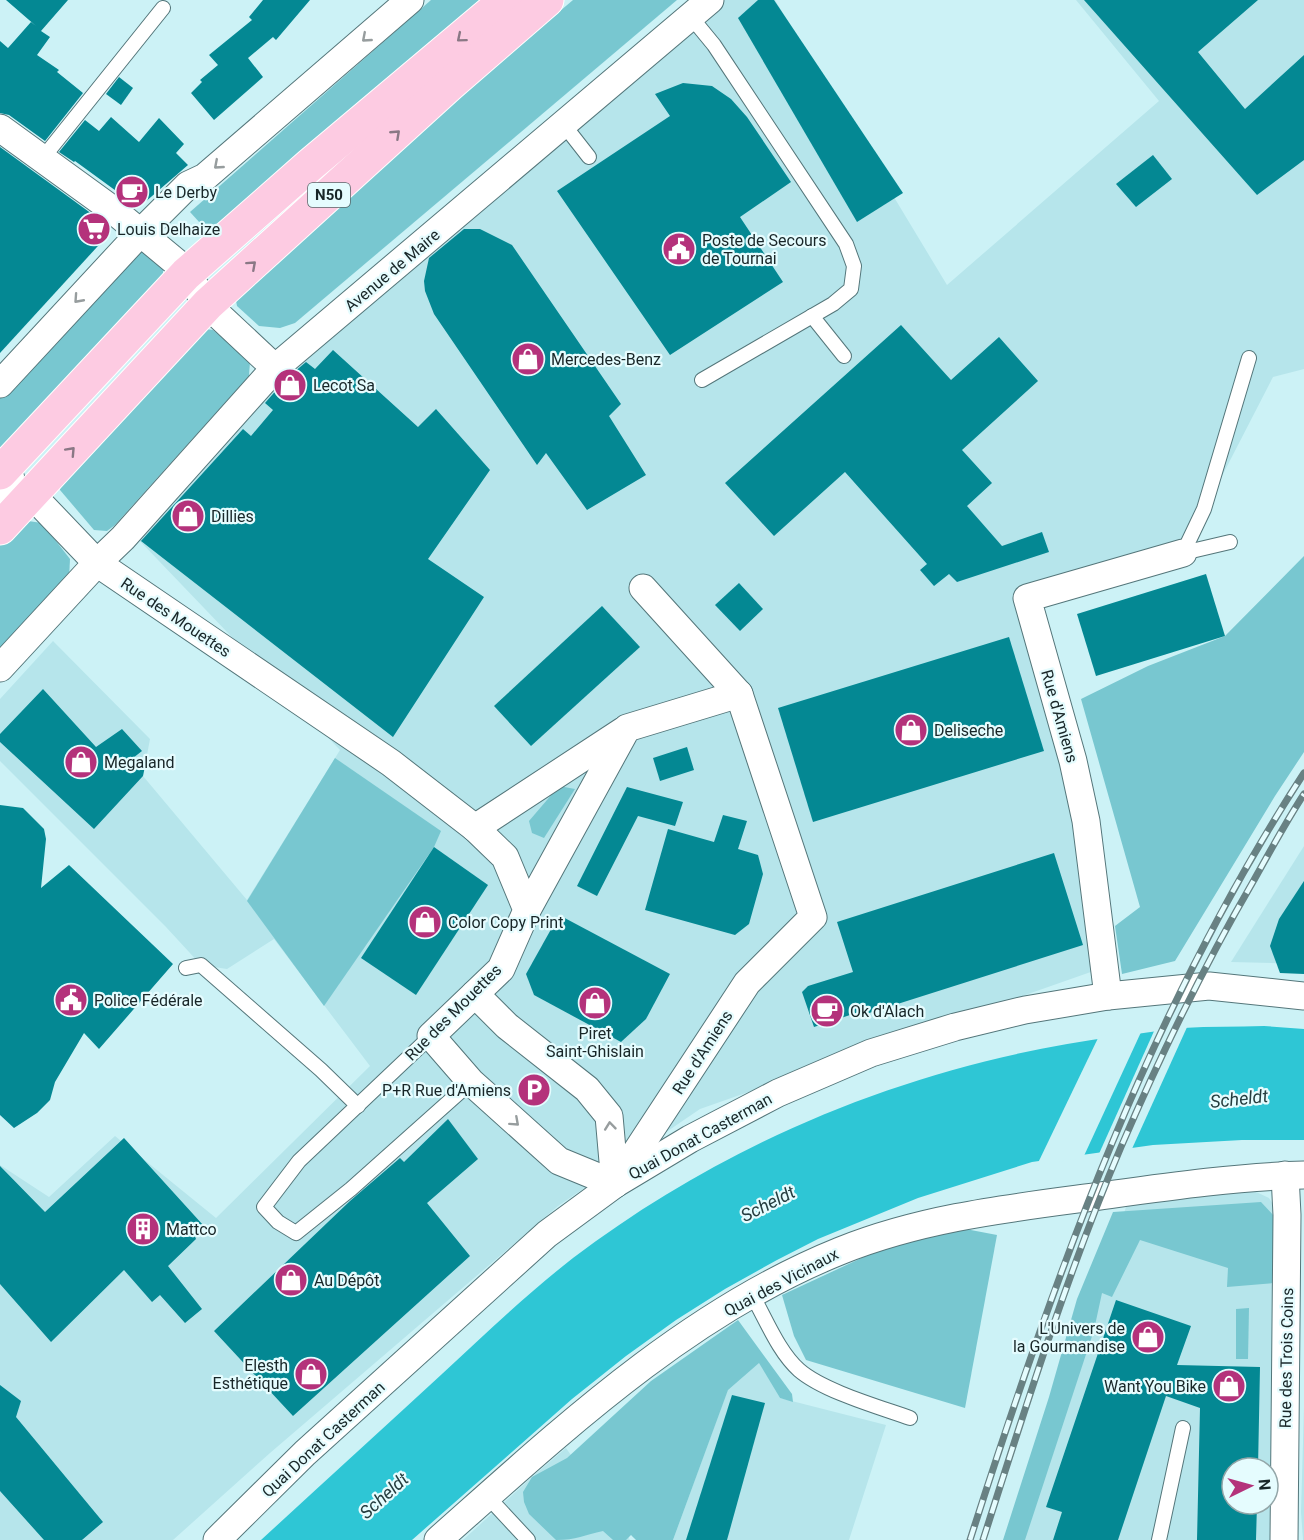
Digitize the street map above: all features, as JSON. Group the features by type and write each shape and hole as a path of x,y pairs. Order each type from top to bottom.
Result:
{"main road":[{"name":"N50","path":"0,528 14,483 186,274 310,165 506,0"},
{"name":"N50","path":"14,483 449,85 547,0"}],"street":[{"path":"0,384 141,232 188,185 205,177 410,0"},
{"name":"Avenue de Maire","path":"0,668 123,538 275,368 700,8"},
{"path":"0,128 141,232 177,263 208,304 275,368"},
{"path":"14,483 97,563"},
{"name":"Rue d'Amiens","path":"1108,996 1086,821 1073,761 1027,598 1183,553"},
{"name":"Rue des Mouettes","path":"97,563 390,763 475,828 505,857 527,910 501,969 431,1036"},
{"name":"Rue d'Amiens","path":"615,1184 747,983 813,917 739,694 644,588"},
{"path":"475,828 627,728 739,694"},
{"path":"527,910 627,728"},
{"name":"Quai Donat Casterman","path":"218,1540 305,1453 547,1234 615,1184 732,1116 778,1093 871,1053 955,1027 1025,1010 1108,996 1209,986 1304,996"},
{"path":"431,1036 471,1082 559,1161 615,1184 609,1116 587,1089 507,1026 476,994"},
{"name":"Quai des Vicinaux","path":"438,1540 628,1378 679,1341 752,1295 840,1251 909,1227 983,1212 1209,1181 1295,1175"},
{"name":"Rue des Trois Coins","path":"1284,1540 1287,1227 1295,1175"}],"lane":[{"path":"42,159 163,8"},
{"path":"700,8 714,45 846,244 854,266 851,289 833,304 702,380"},
{"path":"564,124 589,157"},
{"path":"175,304 186,274"},
{"path":"812,316 844,356"},
{"path":"69,420 130,354"},
{"path":"1183,553 1204,509 1249,358"},
{"path":"1183,553 1230,542"},
{"path":"186,968 201,965 321,1070 357,1106"},
{"name":"Rue des Mouettes","path":"431,1036 299,1161 264,1207 278,1222 296,1233 351,1189 471,1082"},
{"path":"752,1295 780,1346 798,1369 816,1383 910,1418"},
{"path":"1159,1540 1183,1428"},
{"path":"488,1497 528,1540"}],"shaded area":[{"path":"431,0 489,0 211,235 190,212"},
{"path":"573,0 677,0 295,323 280,328 259,326 237,306 235,295 237,286"},
{"path":"725,0 775,0 947,285 1159,101 1076,0 1304,0 1304,369 1273,377 1187,544 1027,598 1105,967 700,1109 558,1206 270,1453 173,1540 0,1540 0,1165 49,1197 115,1136 216,1218 370,1066 274,939 227,969 201,965 0,761 0,699 53,641 150,739 143,776 247,900 340,750 136,537 283,375"},
{"path":"142,248 163,265 163,279 0,459 0,396"},
{"path":"198,328 213,330 250,361 249,376 115,525 107,531 94,530 60,490 61,478"},
{"path":"21,520 42,523 70,559 69,579 0,653 0,539"},
{"path":"1304,556 1304,752 1175,961 1122,974 1115,926 1140,907 1081,699 1148,666 1225,636"},
{"path":"335,758 441,831 434,847 324,1006 247,901"},
{"path":"559,786 575,789 544,838 532,833 529,821"},
{"path":"1304,846 1304,964 1231,962"},
{"path":"1252,1190 1269,1198 1276,1209 1273,1456 1220,1456 1220,1516 1272,1516 1272,1540 1018,1540 1127,1204"},
{"path":"1261,1202 1275,1217 1274,1283 1227,1287 1228,1268 1140,1240 1112,1297 1102,1293 1094,1330 1025,1540 1003,1540 1049,1397 1077,1299 1113,1212"},
{"path":"955,1227 997,1235 965,1408 806,1360 794,1336 782,1295 883,1248"},
{"path":"1249,1308 1248,1359 1236,1359 1236,1309"},
{"path":"738,1320 792,1394 793,1402 780,1398 759,1363 728,1390 673,1540 636,1540 631,1535 626,1540 613,1540 603,1531 556,1540 529,1514 524,1502 523,1492 532,1477 567,1458 651,1381"},
{"path":"759,1362 780,1398 886,1425 849,1540 673,1540 728,1389"},
{"path":"1304,1407 1304,1540 1303,1540 1301,1512"},
{"path":"566,1448 630,1540 463,1540 532,1477"}],"water":[{"name":"Scheldt","path":"1264,1026 1304,1029 1304,1140 1242,1140 1153,1145 1032,1162 918,1198 818,1239 725,1289 676,1320 572,1399 412,1540 261,1540 506,1314 573,1258 634,1215 698,1176 764,1141 831,1111 901,1086 972,1065 1045,1048 1183,1028"}],"pier":[{"path":"1188,1025 1131,1151 1098,1156 1155,1029"},
{"path":"1142,1030 1083,1158 1037,1165 1099,1036"}],"building":[{"path":"6,0 68,0 41,31 50,37 37,55 59,70 57,72 83,93 45,141 9,115 0,113 0,41 8,48 31,22 36,26"},
{"path":"263,0 310,0 276,40 273,37 248,58 263,77 214,120 191,93 202,82 200,80 218,65 209,55 252,20 249,17"},
{"path":"758,0 774,0 903,193 857,222 738,18"},
{"path":"1084,0 1258,0 1198,52 1245,109 1304,55 1304,160 1257,195"},
{"path":"119,77 133,88 121,105 106,94"},
{"name":"Poste de Secours de Tournai","path":"683,83 712,86 731,99 747,117 791,182 740,217 783,282 670,355 557,191 670,116 655,94"},
{"path":"111,117 139,142 159,118 184,144 176,153 188,165 144,203 134,204 59,152 85,120 99,131"},
{"path":"0,147 108,226 108,235 0,353"},
{"path":"1153,155 1172,179 1136,207 1116,184"},
{"name":"Mercedes-Benz","path":"464,229 480,229 512,245 621,404 609,416 646,475 587,510 546,453 537,465 434,314 425,291 424,281 429,258"},
{"path":"901,325 951,380 999,337 1038,381 962,450 992,483 967,506 1002,546 1042,532 1049,552 957,582 949,574 934,586 920,570 927,564 845,472 774,536 725,483"},
{"path":"333,350 418,427 436,409 490,470 428,559 484,597 393,737 141,541 243,429 251,436 273,410 265,403 286,379 306,362 315,369"},
{"path":"1206,574 1225,636 1096,676 1077,614"},
{"path":"739,583 763,609 740,631 715,605"},
{"path":"602,606 640,647 531,746 494,706"},
{"name":"Deliseche","path":"1009,637 1044,751 813,822 778,708"},
{"name":"Megaland","path":"43,689 96,747 122,729 142,751 133,758 145,766 143,776 94,829 0,742 0,734"},
{"path":"687,747 694,770 660,781 653,758"},
{"path":"627,787 683,802 675,826 638,816 597,896 577,886"},
{"name":"Police Fédérale","path":"0,805 23,808 44,829 46,839 41,888 69,865 173,964 99,1049 84,1033 55,1082 50,1100 37,1113 14,1128 0,1115"},
{"path":"723,815 747,821 738,849 758,855 763,874 749,924 735,935 645,910 668,829 714,842"},
{"name":"Color Copy Print","path":"434,847 488,885 416,995 361,958"},
{"path":"1054,853 1083,945 866,1014 865,1010 814,1027 802,992 808,986 853,972 837,922"},
{"path":"1304,881 1304,974 1280,973 1270,946 1279,919"},
{"path":"559,915 670,974 646,1019 621,1042 534,995 526,974"},
{"path":"448,1119 478,1159 427,1203 470,1256 293,1416 214,1331 350,1201 400,1158 404,1162"},
{"path":"124,1138 203,1225 194,1234 196,1239 168,1266 202,1309 185,1323 160,1295 152,1302 124,1270 51,1342 0,1284 0,1166 45,1212"},
{"path":"1116,1300 1191,1326 1177,1365 1260,1367 1258,1456 1220,1456 1220,1516 1257,1516 1256,1540 1197,1540 1200,1408 1166,1396 1118,1540 1053,1540 1062,1512 1046,1507"},
{"path":"0,1385 21,1401 16,1417 103,1522 82,1540 44,1540 0,1491"},
{"path":"732,1395 765,1403 727,1540 686,1540"}],"railway":[{"path":"970,1540 1036,1341 1111,1145 1153,1049 1199,955 1249,863 1304,773"},
{"path":"983,1540 1065,1293 1121,1147 1200,978 1304,794"}],"place":[{"name":"Le Derby","path":"132,192"},
{"name":"Louis Delhaize","path":"94,229"},
{"name":"Poste de Secours de Tournai","path":"679,249"},
{"name":"Mercedes-Benz","path":"528,359"},
{"name":"Lecot Sa","path":"290,385"},
{"name":"Dillies","path":"188,516"},
{"name":"Deliseche","path":"911,730"},
{"name":"Megaland","path":"81,762"},
{"name":"Color Copy Print","path":"425,922"},
{"name":"Police Fédérale","path":"71,1000"},
{"name":"Piret Saint-Ghislain","path":"595,1003"},
{"name":"Ok d'Alach","path":"827,1011"},
{"name":"P+R Rue d'Amiens","path":"534,1090"},
{"name":"Mattco","path":"143,1229"},
{"name":"Au Dépôt","path":"291,1280"},
{"name":"L'Univers de la Gourmandise","path":"1148,1337"},
{"name":"Elesth Esthétique","path":"311,1374"},
{"name":"Want You Bike","path":"1229,1386"}]}
